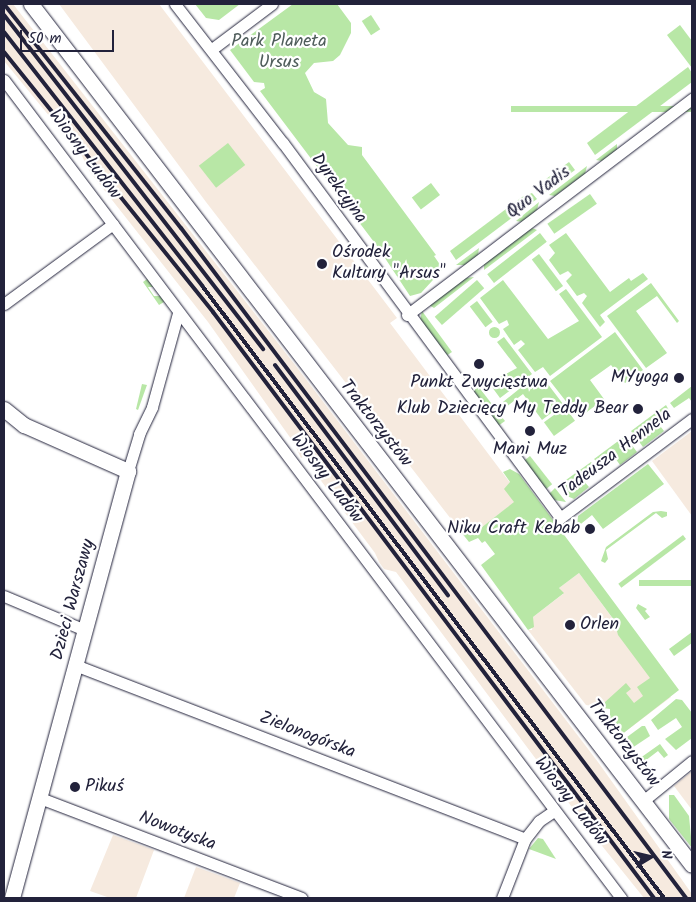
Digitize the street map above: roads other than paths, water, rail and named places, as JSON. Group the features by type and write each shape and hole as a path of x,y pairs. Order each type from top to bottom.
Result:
{"street":[{"name":"Traktorzystów","path":"31,4 692,865"},
{"name":"Dyrekcyjna","path":"175,4 212,50 407,315 560,518"},
{"path":"212,50 272,4"},
{"name":"Wiosny Ludów","path":"4,80 621,898"},
{"name":"Quo Vadis","path":"407,315 692,99"},
{"path":"4,304 113,224"},
{"name":"Dzieci Warszawy","path":"12,898 128,471 139,434 152,407 178,313"},
{"path":"7,414 38,432 128,471"},
{"name":"Tadeusza Hennela","path":"560,518 692,419"},
{"path":"4,596 85,630"},
{"name":"Zielonogórska","path":"75,665 525,839"},
{"path":"643,801 692,761"},
{"name":"Nowotyska","path":"40,798 302,898"},
{"path":"502,898 525,839 539,821 554,811"}],"railway":[{"path":"4,4 181,228 686,898"},
{"path":"4,15 263,349"},
{"path":"4,32 203,287 664,898"},
{"path":"4,52 213,312 654,898"},
{"path":"275,365 448,595"}],"place":[{"name":"Ośrodek Kultury \"Arsus\"","path":"322,264"},
{"name":"Punkt Zwycięstwa","path":"479,364"},
{"name":"MYyoga","path":"679,378"},
{"name":"Klub Dziecięcy My Teddy Bear","path":"638,409"},
{"name":"Mani Muz","path":"530,431"},
{"name":"Niku Craft Kebab","path":"590,529"},
{"name":"Orlen","path":"570,625"},
{"name":"Pikuś","path":"75,787"}],"park label":[{"name":"Park Planeta Ursus","path":"279,53"}]}
